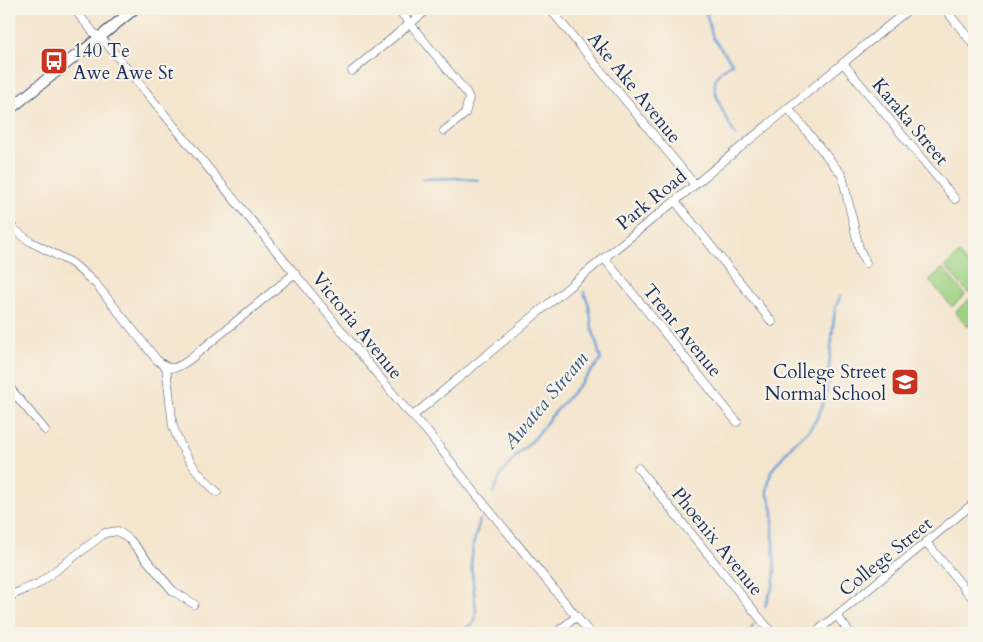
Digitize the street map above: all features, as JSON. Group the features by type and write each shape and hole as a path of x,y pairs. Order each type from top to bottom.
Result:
{"main road":[{"path":"9,110 134,9"}],"street":[{"name":"Victoria Avenue","path":"74,9 93,32 112,50 404,406 414,415 590,633"},
{"path":"398,9 469,98 465,114 444,131"},
{"path":"352,71 428,9"},
{"name":"Ake Ake Avenue","path":"550,9 695,185"},
{"name":"Park Road","path":"414,415 909,9"},
{"path":"945,9 974,45"},
{"name":"Karaka Street","path":"843,63 955,198"},
{"path":"788,108 842,175 859,248 866,263"},
{"path":"675,201 772,322"},
{"path":"9,224 31,242 72,263 96,284 157,360 166,368 173,426 176,435 189,460 216,492"},
{"name":"Trent Avenue","path":"604,258 737,422"},
{"path":"166,368 174,368 189,360 295,274"},
{"path":"9,387 45,430"},
{"name":"Phoenix Avenue","path":"638,468 772,633"},
{"name":"College Street","path":"815,633 974,503"},
{"path":"9,599 14,594 38,584 105,533 118,531 130,540 173,591 194,604"},
{"path":"927,542 974,600"},
{"path":"556,633 576,616"},
{"path":"837,616 850,633"}],"green space":[{"path":"959,254 974,272 974,288 968,293 945,266"},
{"path":"943,268 965,295 952,307 929,280"},
{"path":"974,295 974,321 968,327 955,312"}],"waterway":[{"name":"Awatea Stream","path":"705,9 713,38 732,63 717,76 715,89 720,106 736,136"},
{"path":"422,179 457,178 478,180"},
{"name":"Awatea Stream","path":"493,493 500,476 507,467 535,438 549,419 601,360 584,292"},
{"name":"Awatea Stream","path":"765,606 773,586 775,572 773,511 767,491 771,471 793,444 808,431 818,417 826,395 835,309 841,295"},
{"path":"467,633 467,628 475,621 476,610 471,564 473,545 480,520"},
{"name":"Awatea Stream","path":"749,633 753,626"}],"place":[{"name":"140 Te Awe Awe St","path":"54,61"},
{"name":"College Street Normal School","path":"905,382"}]}
